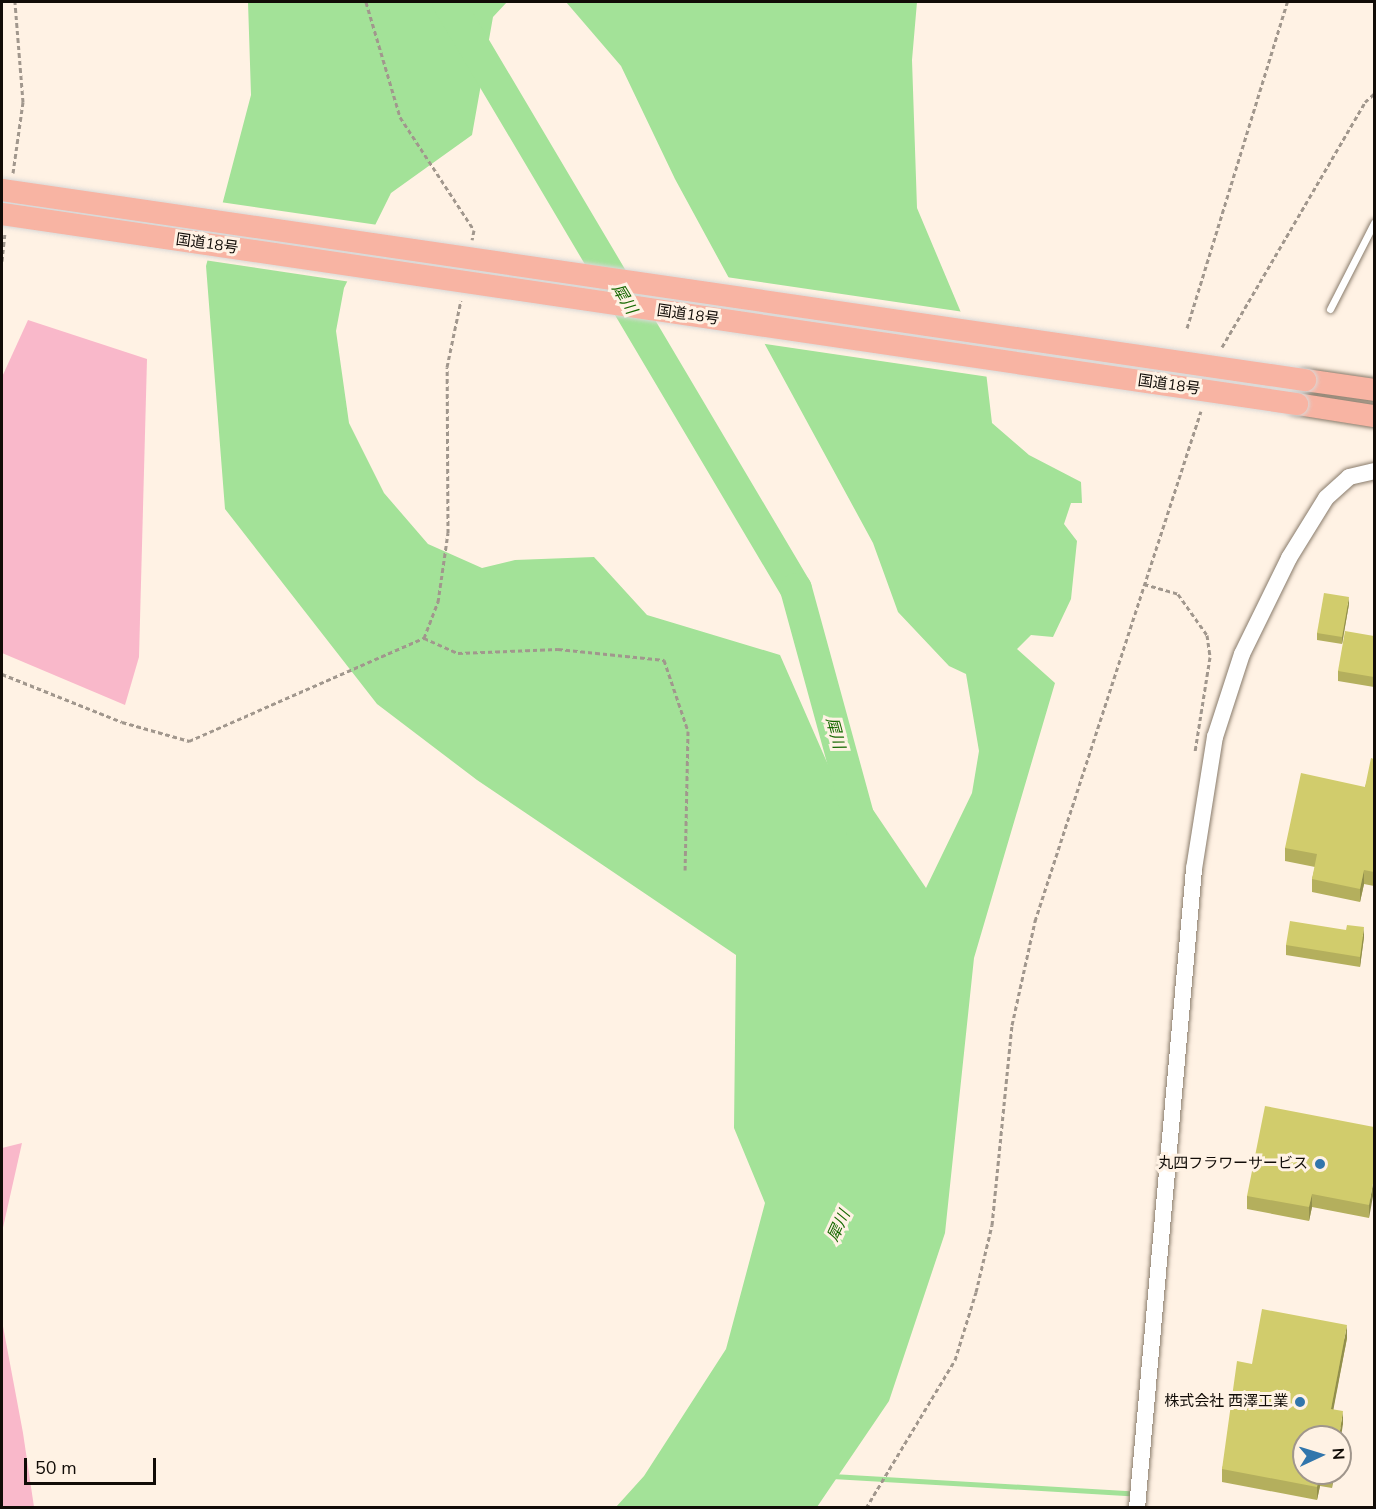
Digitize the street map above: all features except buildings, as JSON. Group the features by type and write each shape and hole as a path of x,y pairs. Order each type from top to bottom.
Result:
{"highway":[{"name":"国道18号","path":"7,185 1374,390"},
{"name":"国道18号","path":"4,220 1374,416"}],"street":[{"path":"1137,1508 1206,781 1242,654 1289,558 1326,498 1349,477 1374,471"}],"lane":[{"path":"1330,309 1374,223"}],"path":[{"path":"7,185 23,102 15,2"},
{"path":"366,2 400,117 474,230 470,253"},
{"path":"1187,328 1287,2"},
{"path":"1220,353 1227,331 1365,102 1374,94"},
{"path":"2,261 4,220"},
{"path":"2,674 122,722 189,741 424,638 438,602 448,533 447,367 463,287"},
{"path":"867,1508 955,1360 976,1292 992,1225 1012,1024 1035,921 1202,408"},
{"path":"1144,584 1178,594 1207,635 1210,657 1193,747 1206,781"},
{"path":"424,638 458,653 558,649 664,660 688,731 685,870"}],"shaded area":[{"path":"28,320 147,359 139,657 125,705 2,653 2,377"},
{"path":"22,1143 2,1232 2,1148"},
{"path":"2,1321 23,1433 34,1507 2,1507"}],"water":[{"path":"248,2 507,2 493,17 472,135 391,193 344,288 336,331 349,423 384,493 428,544 482,568 515,560 594,557 647,615 780,655 833,776 859,789 926,888 972,793 979,751 966,674 949,666 898,612 873,543 675,179 621,66 566,2 917,2 912,60 917,208 986,372 992,423 1029,455 1081,482 1082,503 1071,503 1064,524 1077,541 1071,599 1053,637 1031,635 1017,649 1055,683 974,958 945,1233 889,1401 817,1507 616,1507 644,1476 726,1349 765,1203 734,1128 736,955 477,780 377,704 225,509 206,266 251,95"}],"pier":[{"path":"220,202 378,225 351,282 204,260"},
{"path":"726,277 964,312 989,377 759,343"}],"waterway":[{"name":"犀川","path":"448,2 796,589 861,826"},
{"path":"832,1476 1130,1493"}],"place":[{"name":"丸四フラワーサービス","path":"1320,1164"},
{"name":"株式会社 西澤工業","path":"1300,1402"}]}
